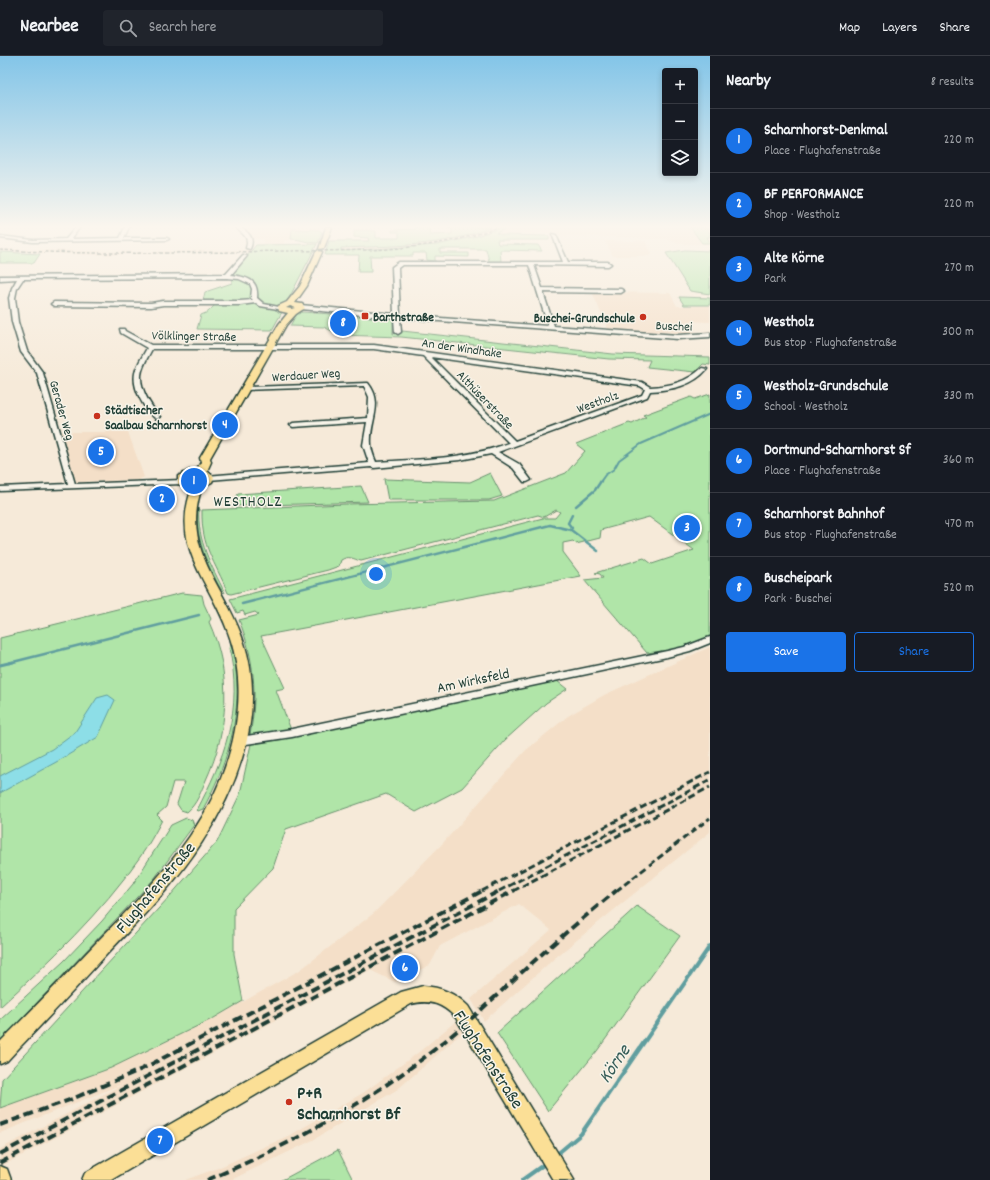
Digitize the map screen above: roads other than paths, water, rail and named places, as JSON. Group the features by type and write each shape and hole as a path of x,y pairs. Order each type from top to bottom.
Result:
{"main road":[{"path":"201,474 185,475 188,483 205,483 201,474 206,458 270,348 306,279"},
{"name":"Flughafenstraße","path":"0,1055 144,904 181,860 207,819 219,795 240,741 247,703 244,665 234,630 195,551 192,538 192,502 188,483"},
{"name":"Flughafenstraße","path":"92,1180 407,997 427,993 445,998 462,1012 562,1176"},
{"path":"0,1176 1,1180"}],"street":[{"name":"Gerader Weg","path":"20,279 13,292 11,300 13,309 24,352 31,357 34,368 40,374 72,486"},
{"path":"243,279 252,283 255,289 254,298 258,302"},
{"path":"396,279 398,332"},
{"path":"536,279 551,328"},
{"path":"539,290 621,291"},
{"name":"Buschei","path":"54,304 151,305 258,302 262,306 551,328 678,337 710,335"},
{"name":"Völklinger Straße","path":"122,330 122,332 150,347 270,348"},
{"path":"150,347 138,374 138,380 150,410 157,417"},
{"name":"An der Windhake","path":"270,348 374,347 642,384 648,389"},
{"name":"Althüserstraße","path":"426,354 514,444"},
{"path":"648,389 673,387 698,376 704,369"},
{"name":"Werdauer Weg","path":"246,389 367,384 373,398 370,420"},
{"name":"Westholz","path":"201,474 374,466 453,459 492,452 645,396 648,389"},
{"path":"293,425 370,420 367,446 374,466"},
{"path":"492,452 516,466 527,480"},
{"path":"0,489 188,483"},
{"name":"Am Wirksfeld","path":"240,741 292,733 652,657 687,649 710,640"}],"water":[{"path":"108,695 115,700 98,737 0,793 0,776 52,749 75,732 97,698"}],"waterway":[{"path":"600,482 605,475 614,469 619,460 641,444 710,414"},
{"path":"576,506 595,490 601,481"},
{"path":"572,515 568,523 572,528"},
{"path":"242,604 550,525 571,530 598,551"},
{"path":"13,662 199,615"},
{"path":"0,665 13,662"},
{"name":"Körne","path":"556,1155 581,1134 710,946"},
{"name":"Körne","path":"522,1180 546,1163"}],"railway":[{"path":"482,891 710,772"},
{"path":"499,891 710,780"},
{"path":"513,891 710,787"},
{"path":"616,891 710,818"},
{"path":"0,1125 72,1099 142,1069 484,890"},
{"path":"0,1154 501,890"},
{"path":"0,1163 515,890"},
{"path":"207,1180 266,1154 323,1124 378,1091 430,1053 459,1029 570,929 617,890"}],"place":[{"name":"Barthstraße","path":"365,316"},
{"name":"Buschei-Grundschule","path":"643,317"},
{"name":"Buscheipark","path":"343,323"},
{"name":"Städtischer Saalbau Scharnhorst","path":"97,416"},
{"name":"Westholz","path":"225,425"},
{"name":"Westholz-Grundschule","path":"101,452"},
{"name":"Scharnhorst-Denkmal","path":"194,481"},
{"name":"BF PERFORMANCE","path":"162,499"},
{"name":"Alte Körne","path":"687,528"},
{"name":"Dortmund-Scharnhorst Sf","path":"405,968"},
{"name":"P+R Scharnhorst Bf","path":"289,1102"},
{"name":"Scharnhorst Bahnhof","path":"160,1141"}],"district":[{"name":"WESTHOLZ","path":"248,500"}]}
